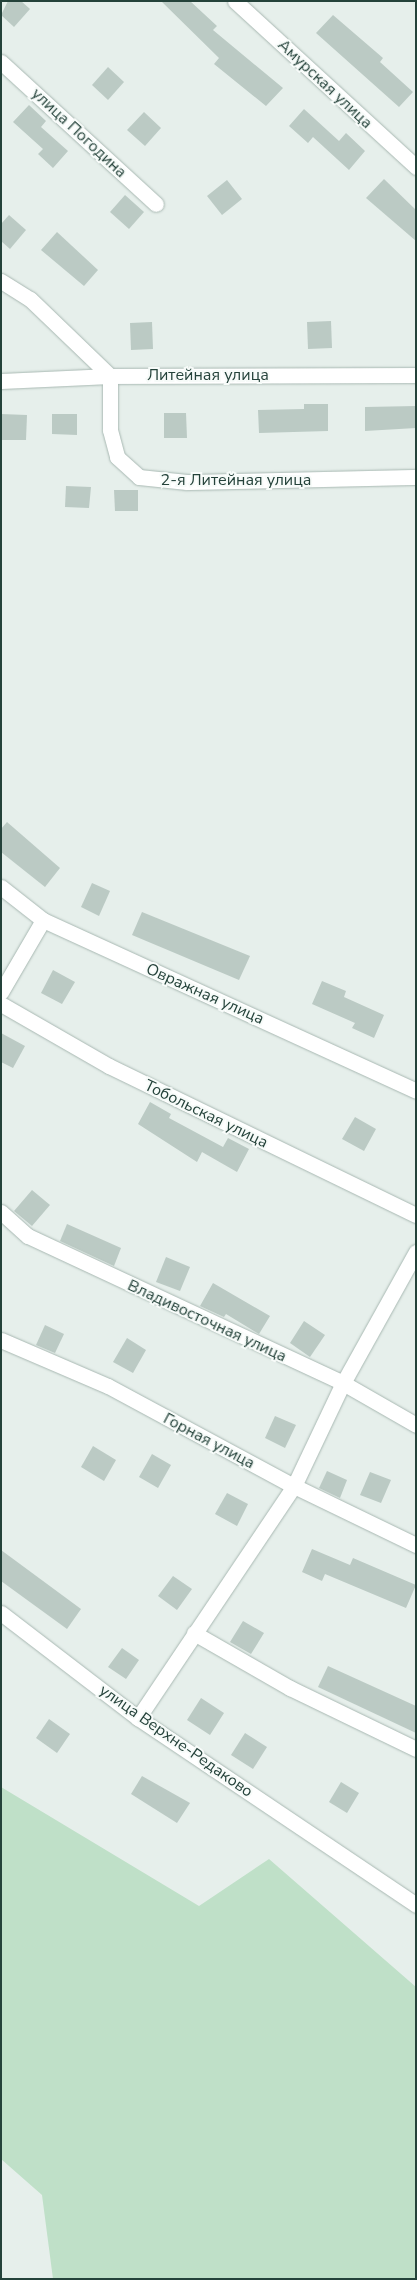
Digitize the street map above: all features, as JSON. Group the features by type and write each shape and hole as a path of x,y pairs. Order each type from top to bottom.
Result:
{"street":[{"name":"Амурская улица","path":"235,1 416,167"},
{"name":"улица Погодина","path":"1,62 156,204"},
{"path":"1,280 30,299 110,376"},
{"name":"Литейная улица","path":"1,382 110,376 416,375"},
{"name":"2-я Литейная улица","path":"110,376 110,430 117,457 139,477 244,482 416,477"},
{"name":"Овражная улица","path":"1,887 43,920 416,1091"},
{"path":"1,992 43,920"},
{"name":"Тобольская улица","path":"1,1004 109,1066 416,1215"},
{"name":"Владивосточная улица","path":"1,1212 28,1236 343,1383 416,1425"},
{"path":"138,1718 294,1486 343,1383 416,1252"},
{"name":"Горная улица","path":"1,1340 108,1386 294,1486 416,1545"},
{"name":"улица Верхне-Редаково","path":"1,1613 138,1718 355,1862 416,1905"},
{"path":"194,1633 290,1688 416,1749"}],"green space":[{"path":"1,1787 199,1906 269,1859 416,1987 416,2279 53,2279 42,2195 1,2159"}],"building":[{"path":"8,1 21,1 30,9 14,27 1,15"},
{"path":"161,1 190,1 217,26 213,30 283,88 266,106 214,64 219,58"},
{"path":"333,15 383,58 380,62 413,92 399,107 316,33"},
{"path":"108,67 124,82 108,100 92,85"},
{"path":"29,105 46,121 41,127 68,151 53,168 38,154 43,149 13,122"},
{"path":"304,109 339,141 346,133 365,151 349,170 313,137 308,143 289,126"},
{"path":"144,112 161,128 145,146 127,130"},
{"path":"384,179 416,210 416,241 366,198"},
{"path":"227,180 242,199 222,215 207,196"},
{"path":"125,195 144,212 129,229 110,212"},
{"path":"9,215 26,230 10,249 1,241 1,224"},
{"path":"57,232 98,270 84,286 41,250"},
{"path":"331,321 332,348 308,349 307,322"},
{"path":"152,322 153,349 131,350 130,323"},
{"path":"304,404 328,404 328,431 259,433 258,410 304,409"},
{"path":"416,406 416,428 365,431 365,407"},
{"path":"164,413 186,413 187,438 164,438"},
{"path":"1,414 27,415 26,440 1,440"},
{"path":"52,414 77,414 77,435 52,434"},
{"path":"66,486 91,487 89,508 65,507"},
{"path":"114,490 138,490 138,511 115,511"},
{"path":"7,822 60,868 45,887 1,852 1,829"},
{"path":"92,883 110,891 99,916 81,907"},
{"path":"142,912 250,956 239,980 132,935"},
{"path":"53,970 75,982 62,1004 41,993"},
{"path":"322,981 346,991 344,997 384,1015 374,1038 352,1028 355,1023 312,1004"},
{"path":"1,1033 25,1046 13,1068 1,1062"},
{"path":"150,1102 171,1114 169,1118 223,1147 228,1138 249,1149 237,1172 202,1152 197,1162 138,1124"},
{"path":"355,1117 376,1129 364,1151 342,1139"},
{"path":"32,1190 50,1205 32,1226 14,1211"},
{"path":"67,1224 121,1248 114,1266 60,1241"},
{"path":"166,1257 190,1267 180,1291 156,1282"},
{"path":"213,1283 270,1316 259,1334 226,1314 224,1317 200,1306"},
{"path":"304,1321 325,1335 310,1357 290,1343"},
{"path":"45,1325 64,1334 55,1353 36,1345"},
{"path":"127,1338 146,1350 133,1373 113,1362"},
{"path":"275,1416 296,1425 285,1448 265,1438"},
{"path":"93,1446 116,1460 104,1481 81,1467"},
{"path":"152,1454 171,1465 158,1488 139,1477"},
{"path":"327,1471 347,1480 340,1498 319,1488"},
{"path":"370,1472 391,1480 381,1503 360,1495"},
{"path":"227,1493 248,1504 237,1526 215,1514"},
{"path":"312,1549 350,1565 353,1558 416,1585 406,1608 325,1574 322,1581 302,1572"},
{"path":"1,1550 81,1609 67,1629 1,1581"},
{"path":"173,1576 192,1589 177,1610 158,1596"},
{"path":"243,1621 264,1633 251,1654 230,1642"},
{"path":"122,1648 139,1660 126,1679 108,1667"},
{"path":"328,1666 416,1706 416,1733 318,1687"},
{"path":"201,1698 224,1713 210,1735 187,1720"},
{"path":"49,1719 70,1734 57,1753 36,1738"},
{"path":"245,1733 267,1747 253,1769 231,1755"},
{"path":"142,1776 190,1803 177,1823 131,1794"},
{"path":"341,1782 359,1793 347,1813 329,1802"}]}
